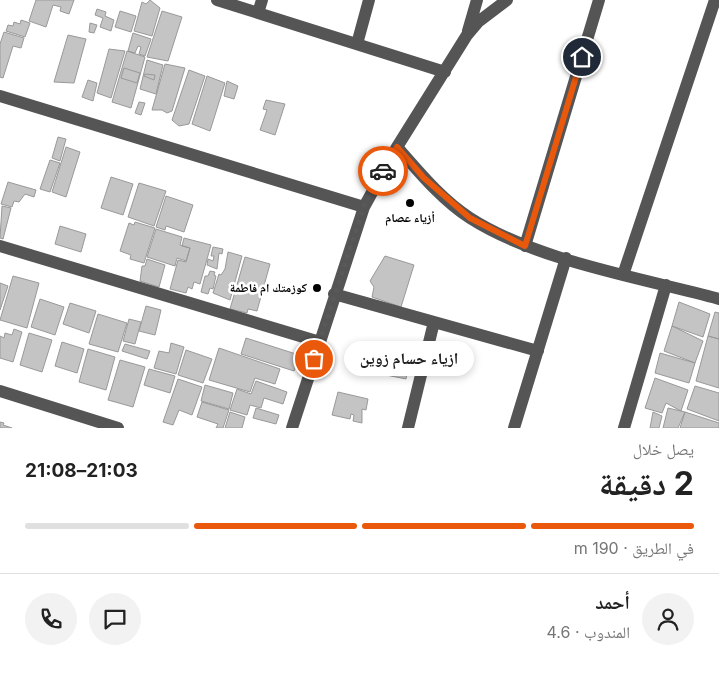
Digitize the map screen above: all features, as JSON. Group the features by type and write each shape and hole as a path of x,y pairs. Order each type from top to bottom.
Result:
{"street":[{"path":"217,0 445,72"},
{"path":"258,13 262,0"},
{"path":"357,44 369,0"},
{"path":"467,35 477,0"},
{"path":"292,428 364,206 397,147 467,35 478,22 507,0"},
{"path":"525,246 599,0"},
{"path":"623,275 715,0"},
{"path":"0,96 364,206"},
{"path":"397,147 424,178 470,218 525,246 623,275 666,284 719,299"},
{"path":"0,246 320,342"},
{"path":"514,428 566,258"},
{"path":"624,428 666,284"},
{"path":"334,294 538,352"},
{"path":"408,428 434,322"},
{"path":"0,391 118,428"}],"building":[{"path":"36,0 74,0 69,14 60,11 61,7 53,5 46,27 29,21"},
{"path":"150,0 160,8 152,36 134,31 142,2 146,4"},
{"path":"97,9 106,12 105,16 114,20 111,31 100,27 103,18 95,15"},
{"path":"120,11 136,16 131,32 115,27"},
{"path":"162,11 182,17 168,61 147,57"},
{"path":"21,20 30,23 25,37 6,31 8,25 13,26 14,22 20,24"},
{"path":"90,23 97,25 94,33 89,32"},
{"path":"4,32 24,38 21,48 13,46 3,78 0,77 0,44"},
{"path":"133,33 151,39 145,56 139,54 141,47 138,46 135,53 128,51"},
{"path":"68,35 86,39 74,83 54,82"},
{"path":"109,49 125,51 111,98 97,93"},
{"path":"127,51 145,57 131,108 112,102"},
{"path":"147,60 163,65 156,94 140,89"},
{"path":"165,64 185,68 172,111 167,113 162,110 152,110"},
{"path":"124,68 140,73 137,83 121,78"},
{"path":"189,70 205,76 189,124 179,126 172,120"},
{"path":"145,74 155,75 154,80 144,76"},
{"path":"207,76 225,83 210,131 192,124"},
{"path":"88,80 97,83 93,101 82,97"},
{"path":"227,81 238,86 234,99 224,96"},
{"path":"266,100 285,104 275,135 260,130 267,110 263,109"},
{"path":"139,102 145,103 141,115 135,113"},
{"path":"58,137 66,139 60,161 52,158"},
{"path":"66,147 80,152 66,197 52,192"},
{"path":"50,160 60,163 50,192 40,189"},
{"path":"111,177 133,184 123,215 101,208"},
{"path":"8,182 36,190 34,197 25,194 19,202 14,201 12,207 1,204"},
{"path":"139,183 166,191 154,226 128,217"},
{"path":"166,196 193,205 184,232 166,226 165,230 156,227"},
{"path":"2,206 11,208 3,239 0,238"},
{"path":"135,222 155,228 144,263 130,259 131,255 120,251 129,223 134,225"},
{"path":"60,226 86,234 81,252 55,244"},
{"path":"156,229 182,237 180,245 190,248 186,261 177,258 175,266 147,257"},
{"path":"184,238 211,245 200,284 194,282 192,289 188,287 186,293 170,289 178,260 186,262 190,248 182,246"},
{"path":"213,247 223,249 222,254 219,253 217,269 207,265 208,259 213,261 214,256 211,256"},
{"path":"228,252 242,256 230,300 213,293 219,274 221,275 225,269"},
{"path":"385,256 414,265 401,307 372,297 374,287 370,281"},
{"path":"245,257 270,264 257,311 248,309 247,313 230,309"},
{"path":"147,259 165,265 159,287 140,281 142,266 145,266"},
{"path":"210,271 215,272 214,275 216,276 213,289 210,288 208,294 201,292 205,276 208,276"},
{"path":"13,276 39,283 27,328 0,320"},
{"path":"0,283 8,286 0,310"},
{"path":"40,299 64,307 55,335 31,327"},
{"path":"679,302 710,314 703,337 672,326"},
{"path":"70,303 96,311 89,333 63,324"},
{"path":"146,306 161,310 155,335 139,331"},
{"path":"715,312 719,313 719,339 708,336"},
{"path":"98,314 127,323 118,352 89,344"},
{"path":"129,319 141,322 135,344 123,341"},
{"path":"672,326 703,341 695,363 664,351"},
{"path":"14,329 22,332 13,362 0,358 0,336 4,338 5,333 12,335"},
{"path":"29,333 52,340 42,372 20,365"},
{"path":"708,336 719,339 719,388 696,381"},
{"path":"246,338 299,355 294,371 241,354"},
{"path":"62,342 84,349 77,373 55,366"},
{"path":"171,343 184,347 176,374 154,368 159,351 169,353"},
{"path":"125,344 150,351 147,359 122,351"},
{"path":"219,348 280,369 275,384 255,378 250,392 209,380"},
{"path":"88,349 115,357 106,390 79,382"},
{"path":"186,350 212,359 203,383 178,375"},
{"path":"660,353 695,363 689,383 655,373"},
{"path":"120,360 145,367 133,407 108,400"},
{"path":"383,363 408,369 406,379 381,374"},
{"path":"149,369 175,376 170,393 144,385"},
{"path":"655,378 688,390 681,411 666,403 662,413 645,408"},
{"path":"178,379 202,387 192,415 179,410 173,425 163,422"},
{"path":"256,381 287,392 283,404 264,398 261,408 250,405 247,415 230,410 237,389 251,394"},
{"path":"205,385 233,393 229,409 201,401"},
{"path":"695,386 719,393 719,421 687,409"},
{"path":"338,392 368,399 366,410 362,409 362,423 353,421 354,415 351,414 350,419 332,415"},
{"path":"202,402 229,410 223,428 216,428 218,424 197,417"},
{"path":"256,408 279,415 276,424 253,418"},
{"path":"668,408 685,412 678,428 663,428"},
{"path":"230,412 245,417 242,428 225,428"},
{"path":"653,412 662,416 659,428 650,428"},
{"path":"685,412 719,423 719,428 680,428"},
{"path":"0,422 4,423 3,425 12,428 0,428"}],"way so far":[{"path":"314,359 364,206 383,171"}],"place":[{"name":"أزياء عصام","path":"410,203"},
{"name":"كوزمتك ام فاطمة","path":"317,288"},
{"name":"ازياء حسام زوين","path":"314,359"}],"route":[{"path":"383,171 397,147 424,178 470,218 525,246 582,57"}]}
